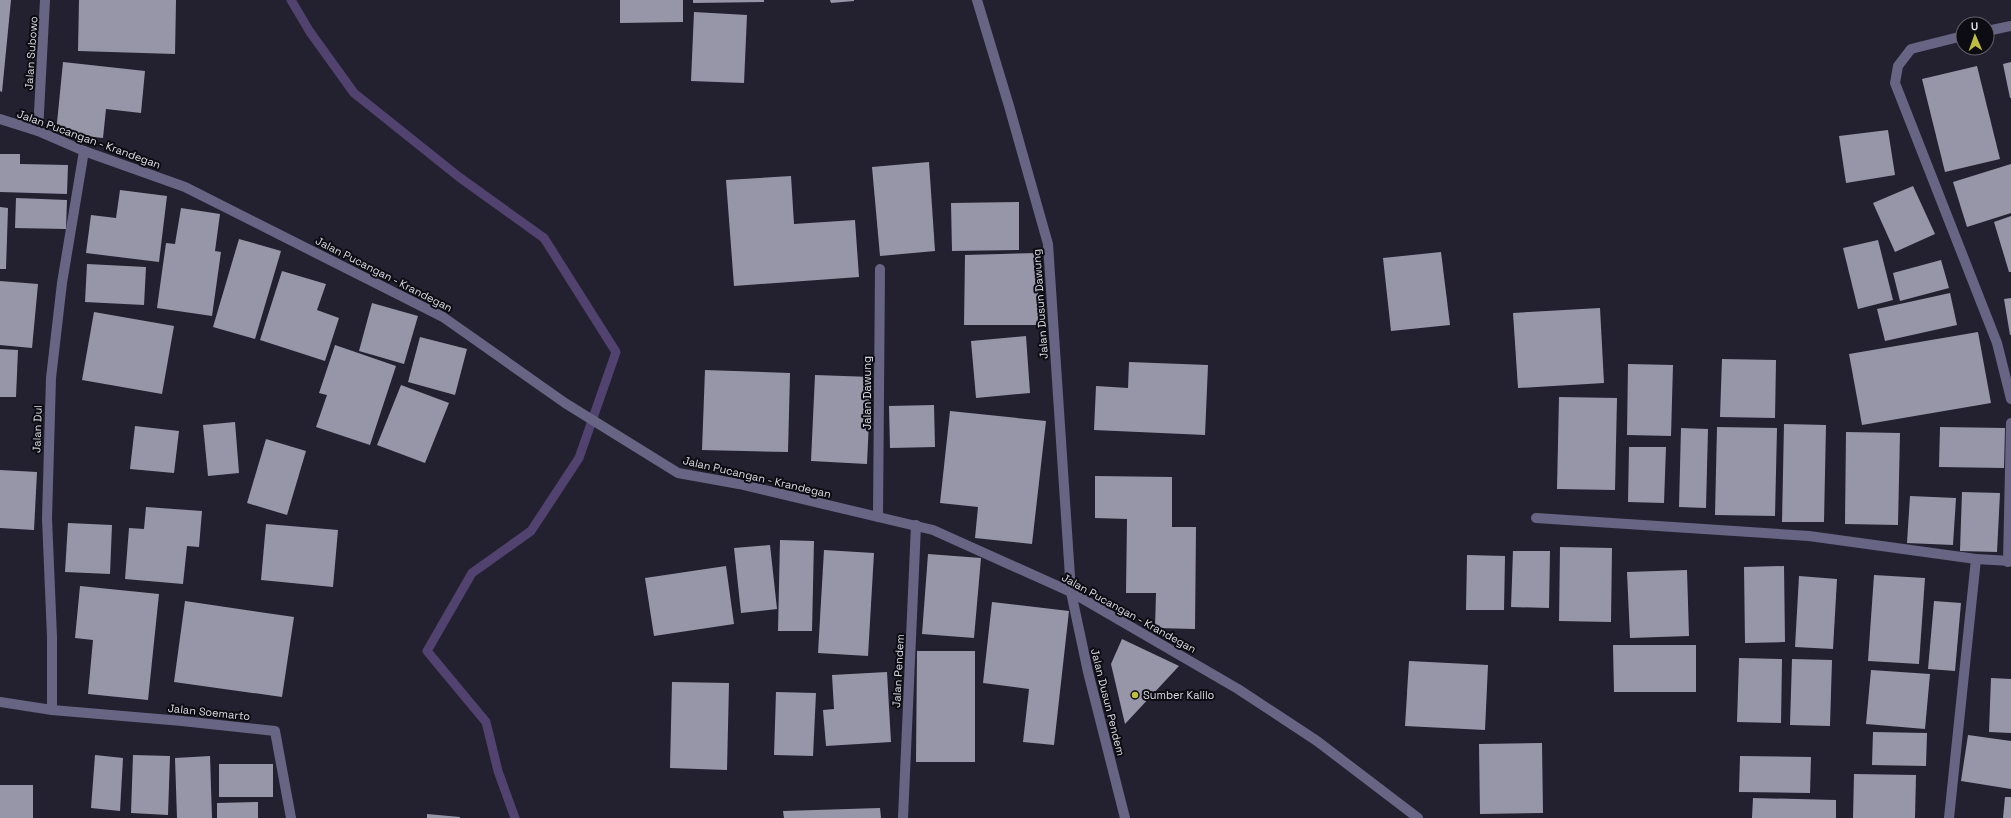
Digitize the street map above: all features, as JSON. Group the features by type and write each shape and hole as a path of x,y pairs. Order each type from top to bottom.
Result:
{"street":[{"name":"Jalan Subowo","path":"38,132 45,0"},
{"name":"Jalan Dusun Dawung","path":"977,0 1048,244 1071,592"},
{"path":"1995,29 2011,26"},
{"path":"1955,38 1911,49 1898,66 1895,83 1997,343 2011,399"},
{"name":"Jalan Pucangan - Krandegan","path":"0,119 185,187 443,317 565,403 678,473 739,484 933,530 1071,592 1238,689 1317,741 1418,818"},
{"name":"Jalan Dul","path":"52,710 52,637 46,518 51,378 62,283 84,151"},
{"name":"Jalan Dawung","path":"878,517 880,269"},
{"path":"1536,518 1809,536 1976,560 2009,562 2011,423"},
{"name":"Jalan Pendem","path":"903,818 916,525"},
{"path":"1949,818 1976,560"},
{"name":"Jalan Dusun Pendem","path":"1071,592 1088,672 1125,818"},
{"path":"0,702 52,710"},
{"name":"Jalan Soemarto","path":"52,710 182,721 275,731 291,818"}],"building":[{"path":"0,0 11,0 2,92 0,91"},
{"path":"79,0 176,0 175,54 78,51"},
{"path":"620,0 683,0 683,22 620,23"},
{"path":"693,0 764,0 764,2 693,3"},
{"path":"830,0 854,0 854,1 831,3"},
{"path":"694,12 747,15 744,83 691,81"},
{"path":"63,62 145,71 141,113 106,109 103,138 56,133"},
{"path":"2011,62 2011,98 2010,98 2003,64"},
{"path":"1977,66 2000,159 1945,172 1922,79"},
{"path":"1888,130 1895,175 1846,183 1839,136"},
{"path":"0,154 20,154 20,164 68,165 67,194 0,192"},
{"path":"929,162 935,251 880,256 872,167"},
{"path":"2011,164 2011,213 1967,227 1953,182"},
{"path":"791,176 794,224 855,220 859,277 734,286 726,180"},
{"path":"1913,186 1935,234 1895,252 1873,203"},
{"path":"120,190 167,196 159,262 86,253 91,215 116,218"},
{"path":"16,198 67,200 66,229 15,228"},
{"path":"1019,202 1019,250 952,251 951,203"},
{"path":"0,207 8,208 6,269 0,269"},
{"path":"181,208 220,214 215,251 221,252 212,316 157,308 166,243 175,244"},
{"path":"2011,216 2011,272 2009,272 1994,222"},
{"path":"239,239 281,251 255,339 213,327"},
{"path":"1878,240 1893,300 1858,309 1843,248"},
{"path":"1441,252 1450,325 1391,331 1383,258"},
{"path":"1038,253 1038,325 964,325 965,255"},
{"path":"1941,260 1949,288 1900,301 1893,273"},
{"path":"87,264 146,267 144,305 85,302"},
{"path":"282,271 326,284 317,310 339,318 325,361 260,340"},
{"path":"0,281 38,284 32,348 0,345"},
{"path":"1950,293 1957,325 1885,341 1877,309"},
{"path":"2011,298 2011,335 2010,335 2004,299"},
{"path":"372,303 418,316 404,364 359,351"},
{"path":"1600,308 1604,383 1518,388 1513,313"},
{"path":"94,312 174,326 162,394 82,380"},
{"path":"1978,332 1991,403 1862,425 1849,354"},
{"path":"1026,336 1030,393 976,398 971,341"},
{"path":"420,337 467,349 455,395 408,382"},
{"path":"335,345 396,366 370,445 316,427 327,395 319,393"},
{"path":"0,349 18,350 16,397 0,397"},
{"path":"1722,359 1776,360 1775,418 1720,417"},
{"path":"1129,362 1208,365 1205,435 1094,430 1096,386 1128,388"},
{"path":"1628,364 1673,365 1671,436 1627,435"},
{"path":"705,370 790,373 788,452 702,450"},
{"path":"815,375 871,377 867,464 811,461"},
{"path":"401,385 449,403 425,463 377,445"},
{"path":"1559,397 1617,398 1615,490 1557,489"},
{"path":"934,405 935,447 890,448 889,406"},
{"path":"950,411 1046,421 1032,544 975,538 978,507 940,503"},
{"path":"235,422 239,473 208,476 203,425"},
{"path":"1784,424 1826,425 1824,522 1782,522"},
{"path":"135,426 179,431 174,473 130,469"},
{"path":"1717,427 1777,428 1775,516 1715,515"},
{"path":"1940,427 2005,428 2004,468 1939,467"},
{"path":"1681,428 1708,429 1706,508 1679,507"},
{"path":"1846,432 1900,433 1898,525 1845,524"},
{"path":"266,439 306,451 287,515 247,503"},
{"path":"1629,447 1666,447 1664,503 1628,502"},
{"path":"0,470 37,472 34,530 0,528"},
{"path":"1095,476 1172,477 1172,527 1196,527 1195,629 1155,628 1156,593 1126,593 1127,519 1095,518"},
{"path":"1962,492 2000,493 1997,552 1960,551"},
{"path":"1910,496 1956,498 1953,545 1907,543"},
{"path":"146,507 202,511 199,547 187,546 183,584 125,579 129,528 144,529"},
{"path":"68,523 112,525 110,574 65,572"},
{"path":"266,524 338,530 333,587 261,580"},
{"path":"780,540 814,541 812,631 778,631"},
{"path":"770,545 777,609 741,613 734,548"},
{"path":"1560,547 1612,548 1611,622 1559,621"},
{"path":"824,550 874,553 868,656 818,653"},
{"path":"1513,551 1550,551 1549,608 1511,607"},
{"path":"928,554 981,558 974,638 922,634"},
{"path":"1467,555 1505,556 1504,610 1466,610"},
{"path":"726,566 734,624 654,636 645,578"},
{"path":"1784,566 1785,642 1745,643 1744,567"},
{"path":"1687,570 1689,636 1630,638 1627,572"},
{"path":"1874,575 1925,578 1919,664 1868,661"},
{"path":"1799,576 1837,579 1833,649 1795,647"},
{"path":"80,586 159,594 148,700 88,694 93,640 75,638"},
{"path":"185,601 294,617 282,697 174,682"},
{"path":"1934,601 1961,603 1955,671 1928,669"},
{"path":"992,602 1069,611 1054,745 1023,742 1029,689 983,683"},
{"name":"Sumber Kalilo","path":"1122,639 1179,666 1125,724 1111,664"},
{"path":"1613,645 1696,645 1696,692 1614,692"},
{"path":"917,651 975,651 975,762 916,762"},
{"path":"1739,658 1782,659 1781,723 1737,722"},
{"path":"1792,659 1832,660 1830,726 1790,725"},
{"path":"1409,661 1488,665 1485,730 1405,726"},
{"path":"1871,670 1930,674 1925,729 1866,724"},
{"path":"887,672 891,742 826,746 823,710 834,709 832,675"},
{"path":"1991,678 2011,679 2011,733 1989,732"},
{"path":"672,682 729,683 727,770 670,768"},
{"path":"776,692 816,693 813,756 774,755"},
{"path":"1873,732 1927,733 1926,766 1872,765"},
{"path":"1968,735 2011,741 2011,789 1961,781"},
{"path":"1542,743 1543,813 1480,814 1479,744"},
{"path":"95,755 123,758 120,811 91,808"},
{"path":"133,755 170,756 168,815 131,813"},
{"path":"210,756 212,818 177,818 175,758"},
{"path":"1740,756 1811,757 1810,793 1739,792"},
{"path":"219,764 273,764 273,797 219,797"},
{"path":"1854,774 1916,775 1915,818 1853,818"},
{"path":"0,785 33,785 33,818 0,818"},
{"path":"2005,797 2011,797 2011,818 2003,818"},
{"path":"1753,798 1836,800 1836,818 1752,818"},
{"path":"258,802 258,818 217,818 217,803"},
{"path":"880,808 881,818 784,818 783,811"},
{"path":"427,814 460,817 460,818 427,818"}],"waterway":[{"path":"291,0 310,32 354,93 459,177 544,238 616,352 579,458 531,531 472,573 427,651 486,722 498,771 515,818"}],"place":[{"name":"Sumber Kalilo","path":"1135,695"}]}
